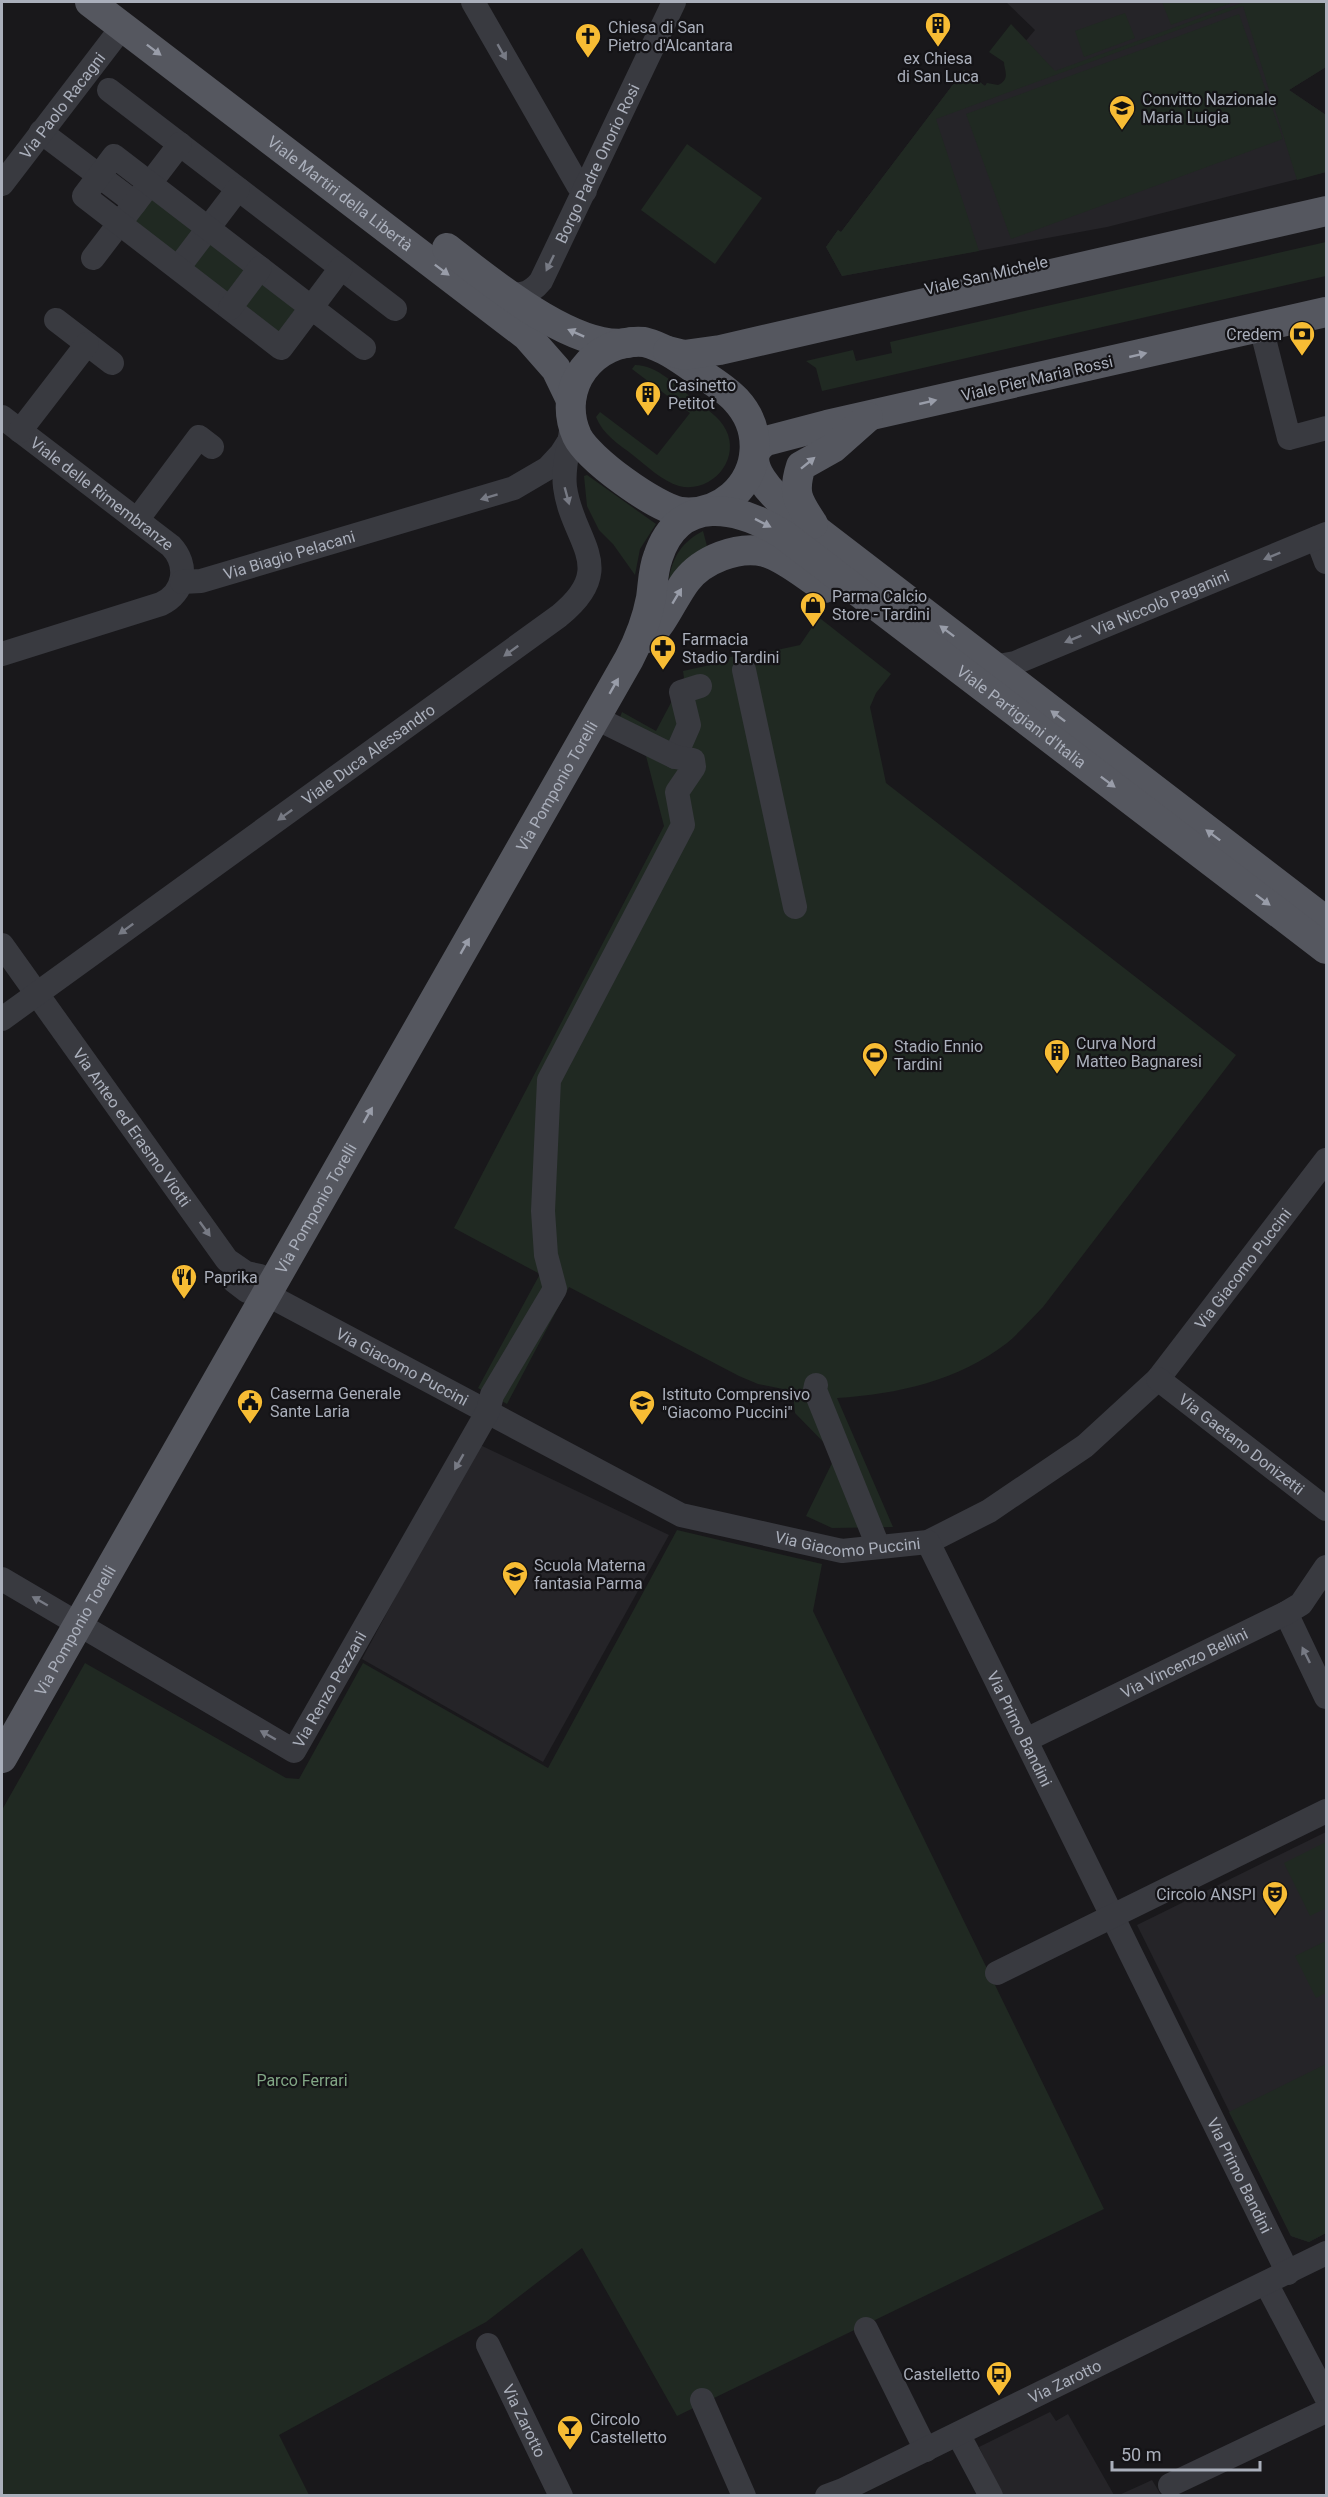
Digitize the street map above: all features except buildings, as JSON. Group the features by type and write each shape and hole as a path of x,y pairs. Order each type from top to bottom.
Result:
{"main road":[{"name":"Viale Martiri della Libertà","path":"90,2 123,14 499,287 546,318 596,341 642,345"},
{"name":"Viale Martiri della Libertà","path":"123,14 520,331 551,362 561,376 571,419"},
{"name":"Viale San Michele","path":"642,345 684,355 720,350 1326,212"},
{"name":"Viale Pier Maria Rossi","path":"755,454 759,446 766,441 1326,312"},
{"path":"642,345 718,385 741,406 754,434 755,454 749,473 739,489 725,502 707,511 674,510 646,496 589,452 576,434 571,419 575,382 586,364 610,347 642,345"},
{"path":"818,531 796,498 796,480 801,466 833,448 871,415"},
{"name":"Viale Partigiani d'Italia","path":"755,454 759,475 765,485 788,508 1326,921"},
{"name":"Viale Partigiani d'Italia","path":"707,511 736,512 766,524 800,547 1326,949"},
{"name":"Via Pomponio Torelli","path":"2,1758 629,659 645,620 656,562 664,542 684,521 707,511"},
{"name":"Via Pomponio Torelli","path":"629,659 659,625 691,575 710,561 740,552 758,551 772,555 849,604 878,610 900,622"}],"street":[{"path":"473,2 578,185 585,190"},
{"name":"Borgo Padre Onorio Rosi","path":"499,287 509,293 520,295 536,287 585,190 674,2"},
{"name":"Via Paolo Racagni","path":"2,184 123,14"},
{"path":"109,90 395,309"},
{"path":"41,132 135,203"},
{"path":"93,258 180,144"},
{"path":"341,268 312,308 281,348 84,196 114,156 150,183 208,228 260,268 312,308 364,348"},
{"path":"178,268 238,189"},
{"name":"Viale San Michele","path":"642,345 678,343 715,337 1326,197"},
{"path":"230,308 260,268"},
{"path":"56,320 112,363"},
{"path":"1262,327 1289,438 1326,428"},
{"path":"11,424 87,344"},
{"name":"Via Biagio Pelacani","path":"182,582 201,581 496,495 543,472 557,459 571,419"},
{"name":"Viale Duca Alessandro","path":"2,1019 571,606 584,592 589,568 585,545 565,486 571,419"},
{"name":"Viale delle Rimembranze","path":"11,424 176,551 183,566 182,582"},
{"path":"137,520 199,437 213,447"},
{"path":"1322,536 1326,562"},
{"name":"Via Niccolò Paganini","path":"993,667 1015,663 1322,536"},
{"path":"2,654 161,604 174,596 182,582"},
{"path":"744,670 795,907"},
{"path":"675,757 689,725 681,692 700,686"},
{"path":"488,1411 492,1395 555,1288 546,1255 543,1211 549,1080 683,825 677,792 694,767 693,760 675,757 596,718"},
{"name":"Via Anteo ed Erasmo Viotti","path":"2,945 231,1271 248,1291 266,1294"},
{"name":"Via Giacomo Puccini","path":"266,1294 681,1515 842,1551 928,1542 989,1511 1085,1446 1158,1379 1326,1160"},
{"name":"Via Anteo ed Erasmo Viotti","path":"231,1271 242,1271 253,1276 271,1275 282,1266"},
{"name":"Via Anteo ed Erasmo Viotti","path":"231,1271 246,1315 240,1339"},
{"name":"Via Gaetano Donizetti","path":"1158,1379 1326,1509"},
{"path":"816,1385 815,1390 878,1546"},
{"name":"Via Renzo Pezzani","path":"78,1623 294,1751 488,1411"},
{"name":"Via Primo Bandini","path":"928,1542 1112,1916 1277,2278 1326,2397"},
{"name":"Via Vincenzo Bellini","path":"1026,1740 1286,1613 1301,1604 1326,1567"},
{"path":"2,1579 78,1623"},
{"path":"1286,1613 1326,1697"},
{"path":"997,1973 1326,1811"},
{"name":"Via Zarotto","path":"835,2494 1326,2253"},
{"path":"866,2329 926,2450"},
{"name":"Via Zarotto","path":"488,2345 561,2496"},
{"path":"702,2400 744,2496"},
{"path":"1170,2485 1326,2411"},
{"path":"958,2434 991,2496"}],"shaded area":[{"name":"Convitto Nazionale Maria Luigia","path":"1006,2 1326,2 1326,67 1289,90 1326,115 1326,172 1107,227 842,276 826,247 838,230 841,232 964,70 985,86 987,83 1000,89 1007,79 1008,62 1035,30"},
{"name":"Scuola Materna fantasia Parma","path":"478,1444 669,1535 543,1762 362,1659"},
{"path":"1326,1832 1326,2233 1309,2242 1291,2236 1137,1925"},
{"path":"1050,2412 1056,2421 1068,2414 1114,2495 1002,2495 979,2447"},
{"path":"1152,2480 1161,2495 1119,2495 1139,2486"}],"green space":[{"path":"1162,2 1234,2 1171,25"},
{"path":"1244,2 1326,2 1326,67 1289,90 1326,115 1326,172 1297,180 1243,6 936,119 979,251 842,276 826,247 838,230 841,232 964,70 985,86 987,83 998,85 1002,83 1006,77 1004,62 989,52 1011,24 1055,71"},
{"path":"1125,13 1135,38 1084,57 1075,31"},
{"path":"1239,14 1283,139 1011,239 966,114"},
{"path":"687,144 762,198 715,264 641,210"},
{"path":"154,191 201,227 175,261 128,225"},
{"path":"211,235 254,268 228,302 185,270"},
{"path":"1326,242 1326,276 822,391 816,368 806,361 853,350 856,361 892,353 890,342"},
{"path":"262,274 305,307 279,341 236,308"},
{"path":"635,365 659,372 723,425 730,441 729,453 726,463 712,480 691,487 673,484 649,469 603,429 596,417 600,412 657,455 690,413 632,369"},
{"path":"587,475 656,524 640,549 635,575 613,544 599,530 587,506 584,476"},
{"path":"703,531 708,550 669,579 680,550"},
{"name":"Stadio Ennio Tardini","path":"821,619 891,674 876,693 870,707 886,783 1236,1055 1043,1307 1007,1343 968,1367 927,1383 882,1393 837,1398 893,1527 832,1528 806,1516 836,1455 795,1413 793,1391 758,1384 739,1376 569,1287 507,1404 478,1388 540,1274 454,1228 664,826 645,752 613,736 622,712 656,731 684,678 683,671 728,661 730,657 747,655 747,653 758,654 800,645 817,620"},
{"name":"Parco Ferrari","path":"677,1530 822,1564 813,1611 1104,2209 677,2416 582,2248 486,2322 279,2435 309,2495 2,2496 2,1810 85,1663 286,1778 299,1779 363,1663 548,1768"},
{"path":"1326,1842 1326,1908 1310,1916 1284,1863"},
{"path":"1326,1941 1326,1993 1316,1998 1295,1956"},
{"path":"1326,2064 1326,2233 1309,2242 1291,2236 1229,2112"}],"place":[{"name":"ex Chiesa di San Luca","path":"938,48"},
{"name":"Chiesa di San Pietro d'Alcantara","path":"588,59"},
{"name":"Convitto Nazionale Maria Luigia","path":"1122,131"},
{"name":"Credem","path":"1302,357"},
{"name":"Casinetto Petitot","path":"648,417"},
{"name":"Parma Calcio Store - Tardini","path":"813,628"},
{"name":"Farmacia Stadio Tardini","path":"663,671"},
{"name":"Curva Nord Matteo Bagnaresi","path":"1057,1075"},
{"name":"Stadio Ennio Tardini","path":"875,1078"},
{"name":"Paprika","path":"184,1300"},
{"name":"Caserma Generale Sante Laria","path":"250,1425"},
{"name":"Istituto Comprensivo \"Giacomo Puccini\"","path":"642,1426"},
{"name":"Scuola Materna fantasia Parma","path":"515,1597"},
{"name":"Circolo ANSPI","path":"1275,1917"},
{"name":"Castelletto","path":"999,2397"},
{"name":"Circolo Castelletto","path":"570,2451"}]}
